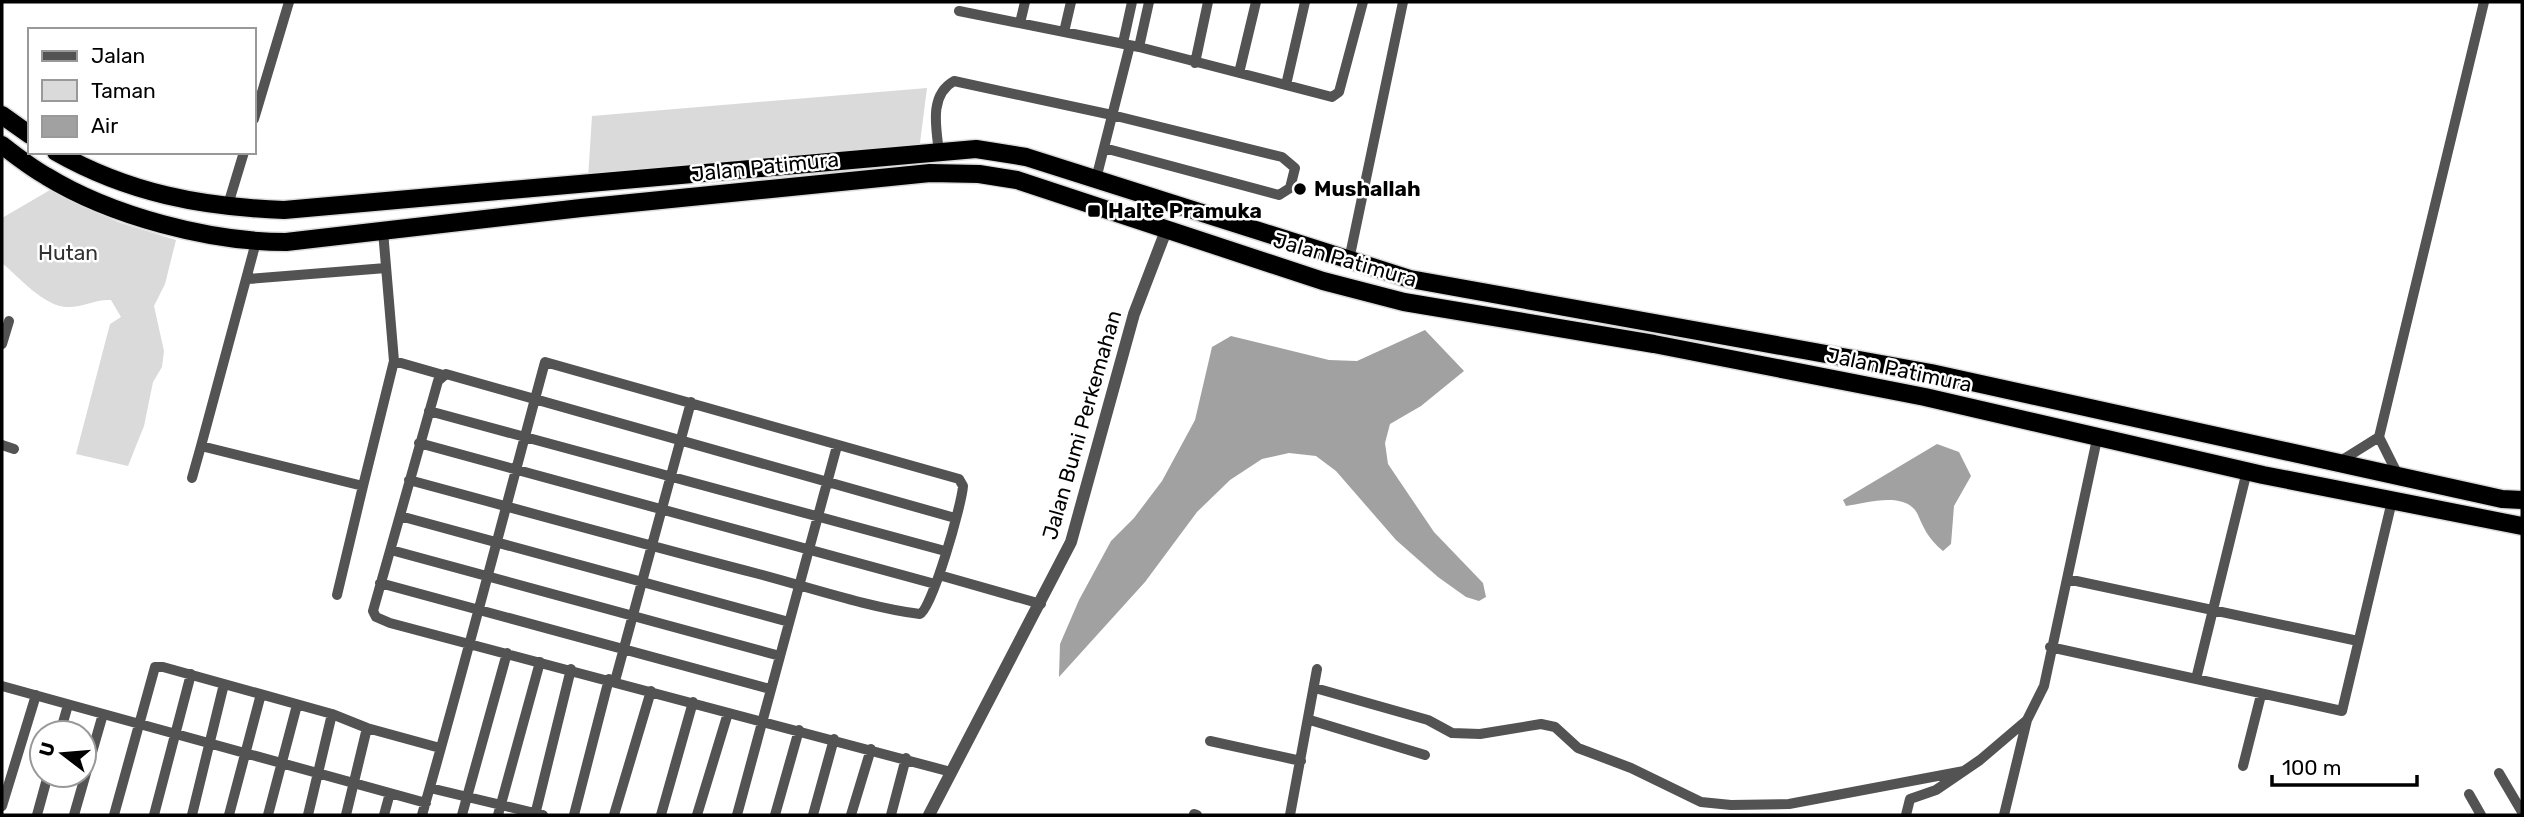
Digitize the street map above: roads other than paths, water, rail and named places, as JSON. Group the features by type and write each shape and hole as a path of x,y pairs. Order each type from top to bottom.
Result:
{"highway":[{"path":"2,115 28,134"},
{"name":"Jalan Patimura","path":"2,145 46,177 118,210 209,234 256,242 930,173 979,174 1017,180 1323,281 1404,302 1668,346 1924,397 2097,439 2522,526"},
{"name":"Jalan Patimura","path":"60,154 125,185 179,201 227,208 284,210 976,149 1026,157 1410,279 1931,373 2502,499 2522,500"},
{"path":"758,170 761,192"},
{"path":"2247,471 2253,445"}],"street":[{"path":"256,112 289,2"},
{"path":"975,14 977,2"},
{"path":"1020,23 1025,2"},
{"path":"1065,32 1071,2"},
{"path":"1130,45 1132,2"},
{"path":"1096,179 1130,45 1149,2"},
{"path":"1195,63 1208,2"},
{"path":"1239,73 1256,2"},
{"path":"1286,85 1305,2"},
{"path":"960,11 1130,45 1328,96 1338,94 1363,2"},
{"path":"1349,260 1403,2"},
{"path":"2398,475 2379,437 2484,2"},
{"path":"940,152 935,118 939,97 944,87 954,81 1112,115 1282,157 1295,168 1290,188 1279,195 1104,148"},
{"path":"227,208 243,154"},
{"name":"Jalan Bumi Perkemahan","path":"929,815 1071,542 1134,314 1167,228"},
{"path":"337,595 394,361 383,231"},
{"path":"192,478 256,242"},
{"path":"248,279 386,268"},
{"path":"2,344 9,321"},
{"path":"394,361 536,398 680,442 955,518"},
{"path":"409,480 506,506 652,546 799,585 920,614 926,610 937,580 963,490 961,480 545,362 536,398 525,437 516,470 506,506 496,542 440,748 426,803 422,815"},
{"path":"443,375 438,381 419,443 380,583 373,611 376,617 951,772"},
{"path":"573,815 633,616 691,402"},
{"path":"429,411 945,551"},
{"path":"2339,462 2379,437"},
{"path":"2004,815 2027,720 2044,686 2050,647 2097,439"},
{"path":"419,443 662,509 1041,604"},
{"path":"2,445 14,449"},
{"path":"201,446 363,486"},
{"path":"737,815 836,446"},
{"path":"2196,679 2247,471"},
{"path":"2050,647 2342,711 2392,501"},
{"path":"400,516 789,622"},
{"path":"391,550 779,656"},
{"path":"2067,579 2358,641"},
{"path":"380,583 770,690"},
{"path":"462,815 507,653"},
{"path":"499,810 540,662"},
{"path":"114,815 153,668 163,667 191,674 440,748"},
{"path":"430,788 467,797 499,810 538,815 572,669"},
{"path":"1290,815 1310,720 1317,669"},
{"path":"154,815 191,674"},
{"path":"192,815 212,744 224,684"},
{"path":"2,687 426,803"},
{"path":"1315,688 1428,720 1452,733 1480,734 1541,724 1555,727 1578,748 1640,772 1701,802 1789,804 1964,771"},
{"path":"614,815 651,691"},
{"path":"229,815 261,694"},
{"path":"2,806 36,695"},
{"path":"2243,766 2261,695"},
{"path":"661,815 693,702"},
{"path":"64,719 68,705"},
{"path":"268,815 297,705"},
{"path":"697,815 728,713"},
{"path":"74,815 103,714"},
{"path":"308,815 320,774 332,714"},
{"path":"1310,720 1425,755"},
{"path":"1906,815 1910,799 1936,790 2027,720"},
{"path":"346,815 368,728"},
{"path":"775,815 799,730"},
{"path":"813,815 834,739"},
{"path":"1210,741 1301,761"},
{"path":"851,815 871,749"},
{"path":"891,815 906,758"},
{"path":"2499,773 2522,812"},
{"path":"37,815 44,789"},
{"path":"384,815 390,793"},
{"path":"2469,794 2481,815"}],"water":[{"path":"1425,330 1464,371 1421,406 1390,424 1385,443 1388,464 1434,532 1483,583 1486,597 1479,601 1466,597 1438,577 1396,540 1336,471 1316,456 1289,453 1262,459 1230,480 1197,512 1145,582 1059,677 1060,644 1079,600 1111,541 1134,518 1162,481 1195,420 1212,347 1231,336 1329,360 1357,361"},
{"path":"1937,444 1959,452 1971,476 1954,506 1951,544 1943,551 1934,543 1913,507 1905,503 1885,500 1846,506 1843,500"}],"place":[{"name":"Mushallah","path":"1300,189"},
{"name":"Halte Pramuka","path":"1094,211"}],"park label":[{"name":"Hutan","path":"68,253"}]}
